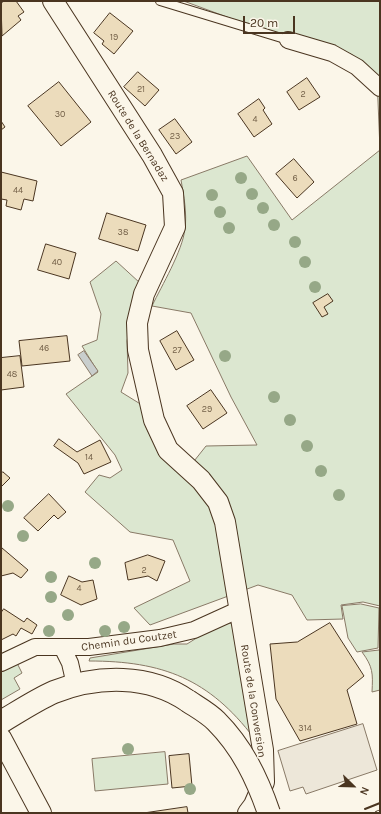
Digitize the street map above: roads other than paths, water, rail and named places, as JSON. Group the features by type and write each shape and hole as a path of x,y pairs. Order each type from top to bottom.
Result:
{"main road":[{"path":"1,722 52,693 75,685 116,679 141,681 174,691 215,720 241,750 260,785 269,813"}],"street":[{"name":"Route de la Bernadaz","path":"53,1 152,155 173,193 174,227 144,294 137,323 138,350 154,420 168,450 201,480 218,502 225,522 238,610"},
{"path":"288,40 332,53 357,67 380,88"},
{"name":"Chemin du Coutzet","path":"1,662 35,647 89,648 160,638 194,630 238,610"},
{"name":"Route de la Conversion","path":"238,610 263,750 264,782 254,805 248,813"},
{"name":"Chemin du Coutzet","path":"63,648 70,663 75,685"},
{"path":"1,738 41,813"}],"lane":[{"path":"160,1 288,40"}]}
